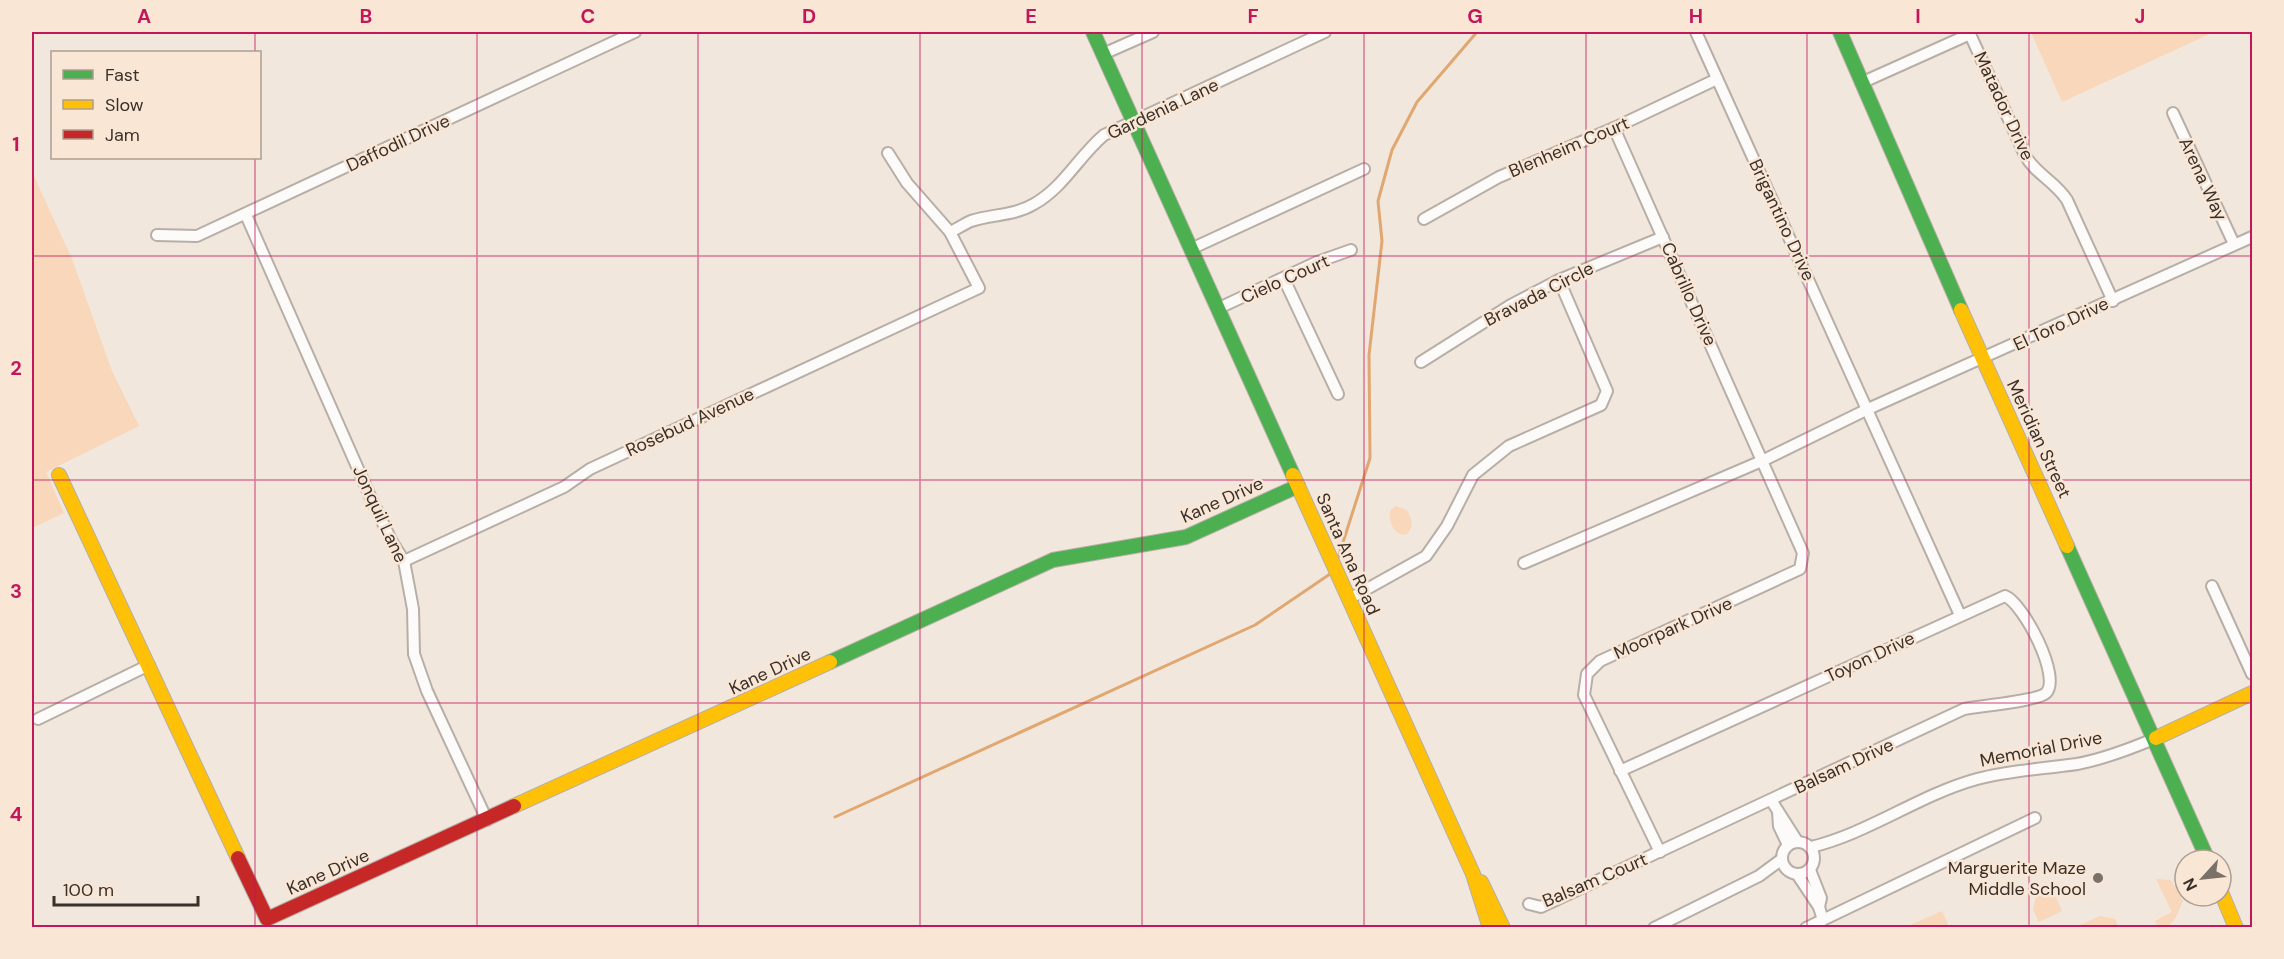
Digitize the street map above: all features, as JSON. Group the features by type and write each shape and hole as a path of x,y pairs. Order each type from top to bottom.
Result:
{"street":[{"name":"Daffodil Drive","path":"157,235 197,236 635,32"},
{"name":"Santa Ana Road","path":"1093,32 1473,874 1485,918 1490,927"},
{"path":"1103,54 1153,32"},
{"name":"Gardenia Lane","path":"950,232 970,221 1015,213 1033,205 1054,192 1098,140 1325,32"},
{"name":"Brigantino Drive","path":"1696,32 1960,615"},
{"name":"Meridian Street","path":"1840,32 1983,360 2156,738 2203,848"},
{"path":"1861,83 1970,33"},
{"name":"Matador Drive","path":"1970,33 2028,160 2035,171 2058,187 2067,200 2113,301"},
{"name":"Blenheim Court","path":"1424,219 1499,177 1614,128 1717,79"},
{"name":"Arena Way","path":"2173,113 2234,244"},
{"name":"Cabrillo Drive","path":"1614,128 1764,460"},
{"path":"888,153 907,183 950,232"},
{"path":"1192,248 1364,169"},
{"name":"Jonquil Lane","path":"246,215 370,496 392,542 404,561 413,609 414,654 427,691 487,820"},
{"name":"Rosebud Avenue","path":"404,561 564,487 590,469 979,288 950,232"},
{"name":"Bravada Circle","path":"1421,362 1511,305 1559,280 1663,237"},
{"name":"El Toro Drive","path":"1868,409 1983,360 2253,237"},
{"name":"Cielo Court","path":"1219,308 1317,262 1351,250"},
{"path":"1284,279 1338,394"},
{"path":"1349,599 1426,556 1447,526 1473,475 1509,446 1600,405 1607,391 1559,280"},
{"path":"1524,563 1764,460 1868,409"},
{"name":"Moorpark Drive","path":"1660,852 1584,695 1587,674 1600,661 1800,569 1803,553 1764,460"},
{"path":"38,718 149,665 59,475"},
{"name":"Kane Drive","path":"149,665 267,919 1053,560 1186,537 1298,486"},
{"path":"2212,586 2253,674"},
{"name":"Toyon Drive","path":"1620,771 2005,596 2021,608 2050,670 2051,684 2046,693 2034,700"},
{"name":"Memorial Drive","path":"1836,841 1975,780 2028,768 2078,764 2123,752 2253,693"},
{"name":"Balsam Drive","path":"1660,852 1964,709 2005,701 2034,700"},
{"path":"1771,800 1792,843 1788,868 1819,907 1823,920"},
{"path":"1806,927 2035,818"},
{"path":"1792,843 1811,847 1836,841"},
{"path":"1654,927 1760,876 1788,868 1812,865 1836,841"},
{"path":"1811,847 1812,865 1821,898 1819,907"},
{"name":"Balsam Court","path":"1529,904 1541,907 1660,852"},
{"name":"Santa Ana Road","path":"1473,874 1483,884 1503,927"},
{"path":"2228,908 2236,927"}],"shaded area":[{"path":"2031,32 2214,32 2062,102"},
{"path":"32,172 72,259 112,371 139,426 46,472 64,513 32,528"},
{"path":"1396,506 1407,510 1410,517 1412,524 1405,535 1397,532 1391,523 1390,511"},
{"path":"2156,879 2171,880 2173,908 2180,908 2172,923 2158,927 2155,921 2172,912"},
{"path":"2051,886 2062,911 2039,922 2033,910 2037,892"},
{"path":"1942,911 1949,927 1906,927"},
{"path":"2100,916 2115,919 2119,927 2076,927"}],"waterway":[{"path":"1337,561 1370,458 1369,355 1382,241 1378,201 1392,150 1417,102 1477,32"},
{"path":"835,817 1255,625 1333,572"}],"traffic: fast":[{"path":"1093,32 1293,475"},
{"path":"1840,32 1961,310"},
{"path":"830,662 1053,560 1186,537 1298,486"},
{"path":"2067,546 2203,848"}],"traffic: slow":[{"path":"1961,310 2067,546"},
{"path":"59,475 238,858"},
{"path":"1293,475 1473,874 1490,928"},
{"path":"514,806 830,662"},
{"path":"2156,738 2252,693"},
{"path":"1481,882 1503,928"},
{"path":"2228,908 2236,928"}],"traffic: jam":[{"path":"238,858 267,919 514,806"}],"place":[{"name":"Marguerite Maze Middle School","path":"2098,878"}]}
